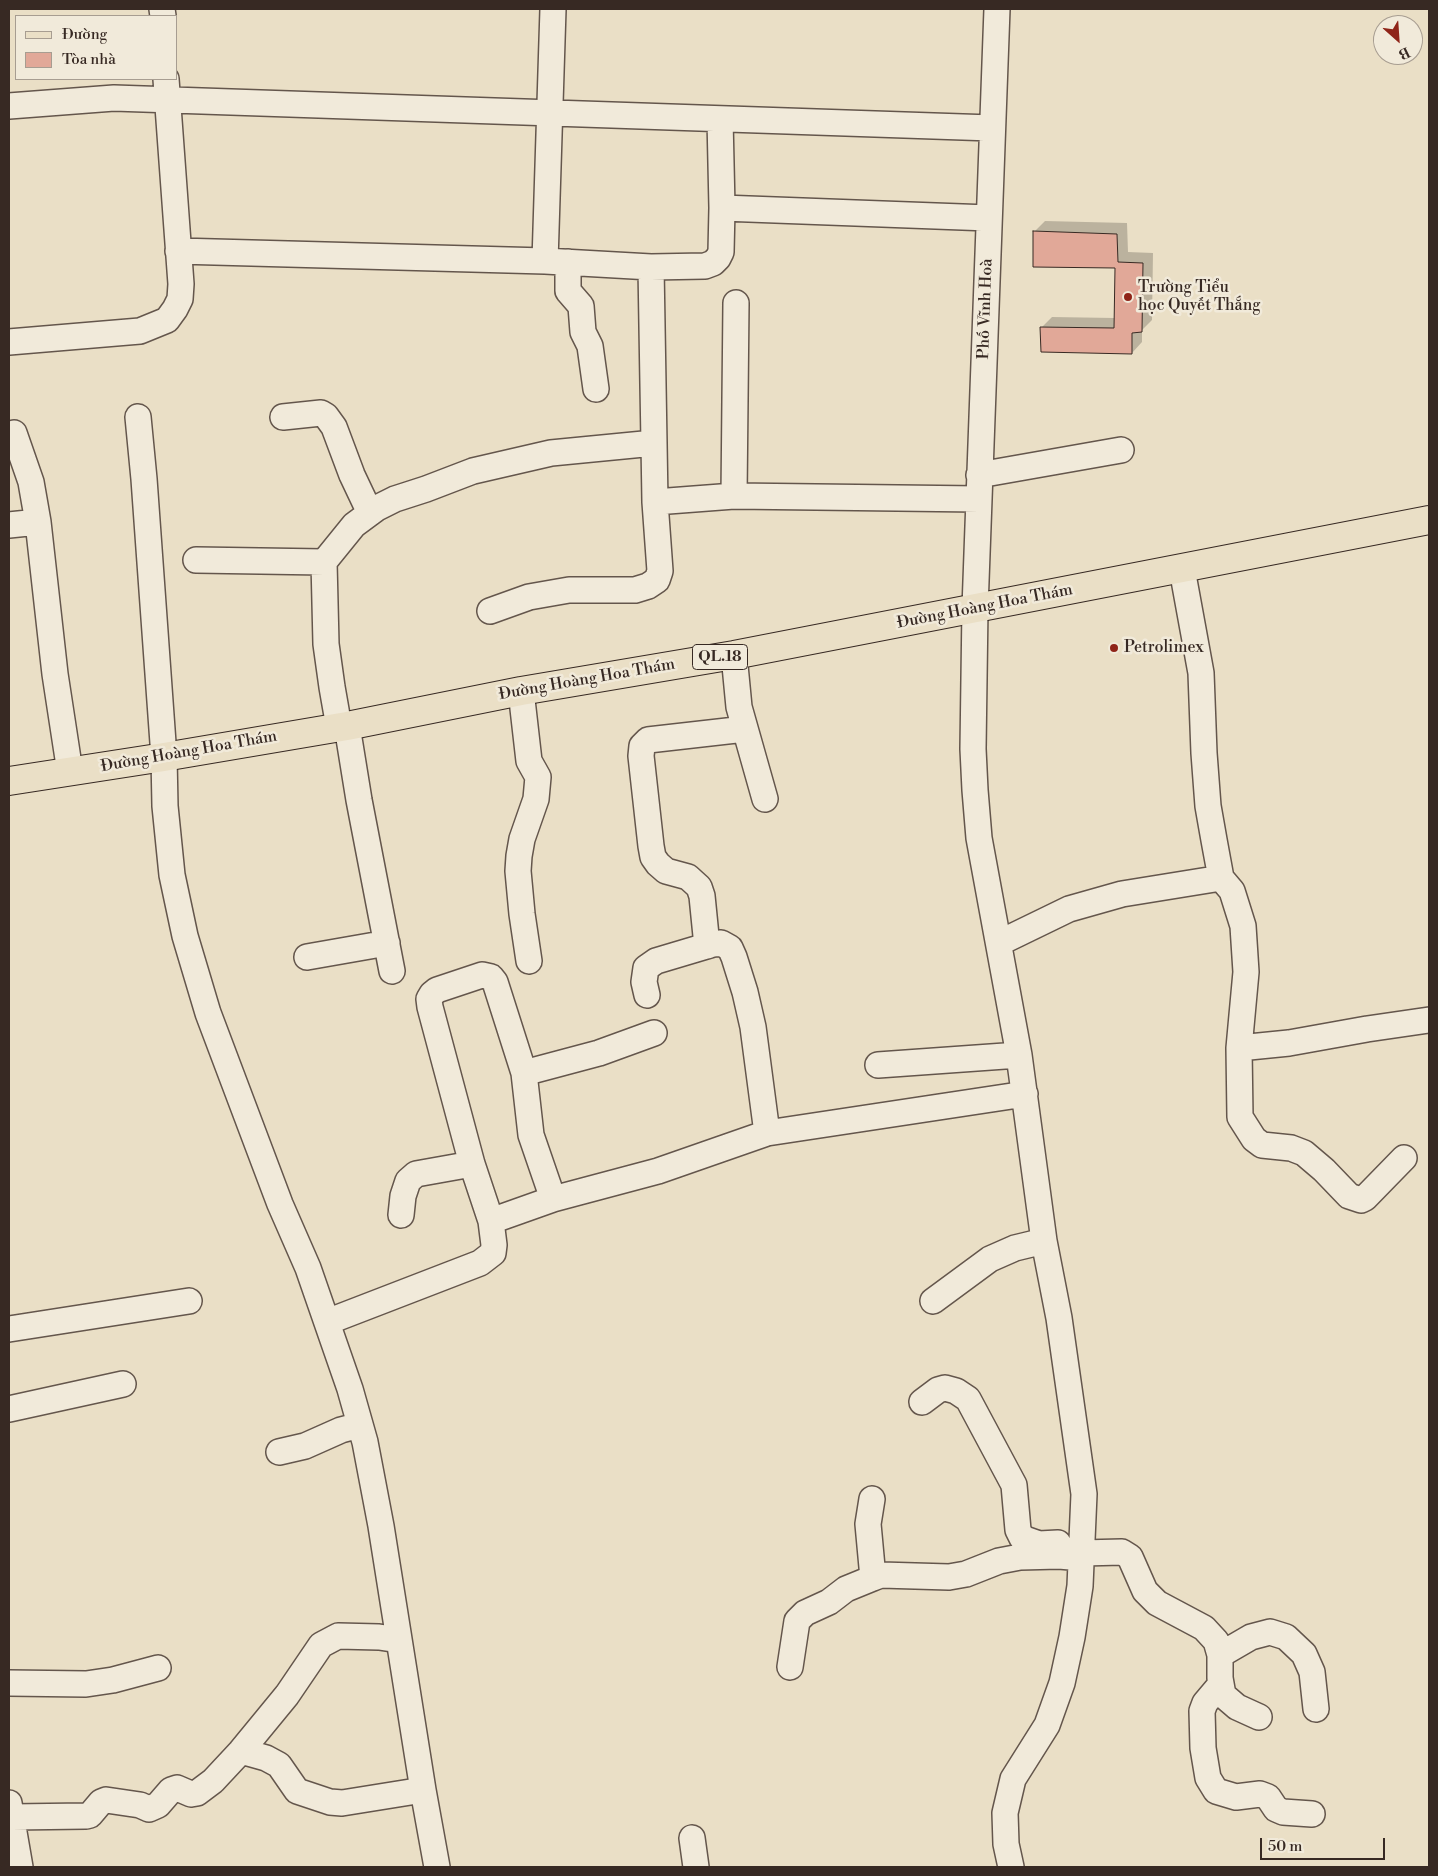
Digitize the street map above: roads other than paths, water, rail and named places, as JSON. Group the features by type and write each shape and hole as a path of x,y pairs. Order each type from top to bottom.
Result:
{"main road":[{"name":"Đường Hoàng Hoa Thám","path":"9,781 164,757 343,726 521,691 734,655 1429,520"}],"street":[{"path":"553,9 550,113 557,261 568,291 580,306 582,332 590,346 596,390"},
{"name":"Phố Vĩnh Hoà","path":"997,9 974,608 973,739 975,790 979,838 1019,1055 1044,1241 1059,1318 1084,1494 1082,1551 1076,1611 1062,1683 1046,1725 1013,1779 1005,1813 1006,1844 1011,1867"},
{"path":"9,342 140,332 167,320 175,309 180,298 181,284 166,90"},
{"path":"9,106 114,98 166,90 550,113 992,128"},
{"path":"178,251 557,261 651,267 706,266 712,264 721,252 720,119"},
{"path":"722,208 989,218"},
{"path":"490,611 529,597 569,590 635,590 648,586 657,580 660,571 655,502 654,327 651,267"},
{"path":"734,496 736,303"},
{"path":"283,417 321,413 326,416 334,427 352,475 370,513"},
{"path":"138,418 164,757 165,806 172,876 185,936 208,1013 280,1204 308,1268 350,1389 360,1425 381,1526 437,1867"},
{"path":"14,432 30,482 38,522 55,674 70,772"},
{"path":"392,971 326,644 324,562 354,525 377,508 395,499 473,471 551,453 654,443"},
{"path":"655,502 734,496 979,487 1121,450"},
{"path":"9,525 38,522"},
{"path":"196,560 324,562"},
{"path":"1182,569 1201,672 1208,806 1222,878 1232,891 1238,909 1245,951 1246,972 1239,1048 1240,1117 1254,1139 1262,1145 1291,1148 1304,1153 1324,1170 1349,1196 1361,1200 1404,1158"},
{"path":"734,655 739,707 765,799"},
{"path":"521,691 529,761 538,777 536,799 522,838 518,871 528,961"},
{"path":"707,946 702,896 699,887 688,877 666,871 658,864 654,856 651,846 641,756 642,746 648,740 745,729"},
{"path":"999,943 1069,909 1122,894 1222,878"},
{"path":"307,957 387,943"},
{"path":"647,995 644,982 646,968 656,961 721,943 730,948 745,992 753,1027 767,1133"},
{"path":"327,1322 480,1263 493,1253 491,1221 472,1164 430,1007 429,1000 437,990 482,975 492,978 495,982 524,1073 531,1135 553,1199"},
{"path":"1239,1048 1289,1044 1367,1029 1429,1020"},
{"path":"524,1073 599,1053 654,1033"},
{"path":"878,1065 1019,1055"},
{"path":"491,1221 553,1199 658,1171 767,1133 1025,1094"},
{"path":"401,1215 403,1196 408,1181 416,1174 472,1164"},
{"path":"933,1301 990,1259 1015,1248 1044,1241"},
{"path":"9,1329 189,1301"},
{"path":"9,1409 123,1384"},
{"path":"922,1402 938,1390 944,1388 956,1391 968,1399 1014,1485 1018,1530 1022,1538 1039,1544 1082,1551 1122,1552 1130,1557 1145,1591 1157,1603 1204,1628 1216,1641 1220,1654 1223,1695 1237,1707 1258,1718"},
{"path":"279,1452 305,1446 341,1430 360,1425"},
{"path":"872,1498 868,1524 873,1578"},
{"path":"790,1667 798,1621 806,1613 829,1602 846,1589 873,1578 881,1575 949,1577 966,1574 999,1561 1020,1557 1059,1556 1082,1551"},
{"path":"1220,1654 1251,1637 1270,1632 1286,1637 1304,1654 1312,1672 1316,1709"},
{"path":"16,1859 10,1810 86,1816 90,1815 101,1802 106,1800 149,1809 154,1808 170,1790 177,1788 191,1794 197,1793 213,1781 241,1750 287,1695 321,1645 338,1636 399,1640"},
{"path":"9,1683 86,1684 113,1680 158,1668"},
{"path":"1221,1684 1205,1703 1202,1711 1203,1748 1208,1778 1216,1791 1236,1797 1260,1794 1268,1797 1276,1809 1283,1812 1312,1814"},
{"path":"241,1750 266,1758 279,1765 297,1791 330,1802 352,1802 423,1790"},
{"path":"692,1838 696,1867"}],"place":[{"name":"Trường Tiểu học Quyết Thắng","path":"1128,297"},
{"name":"Petrolimex","path":"1114,648"}]}
